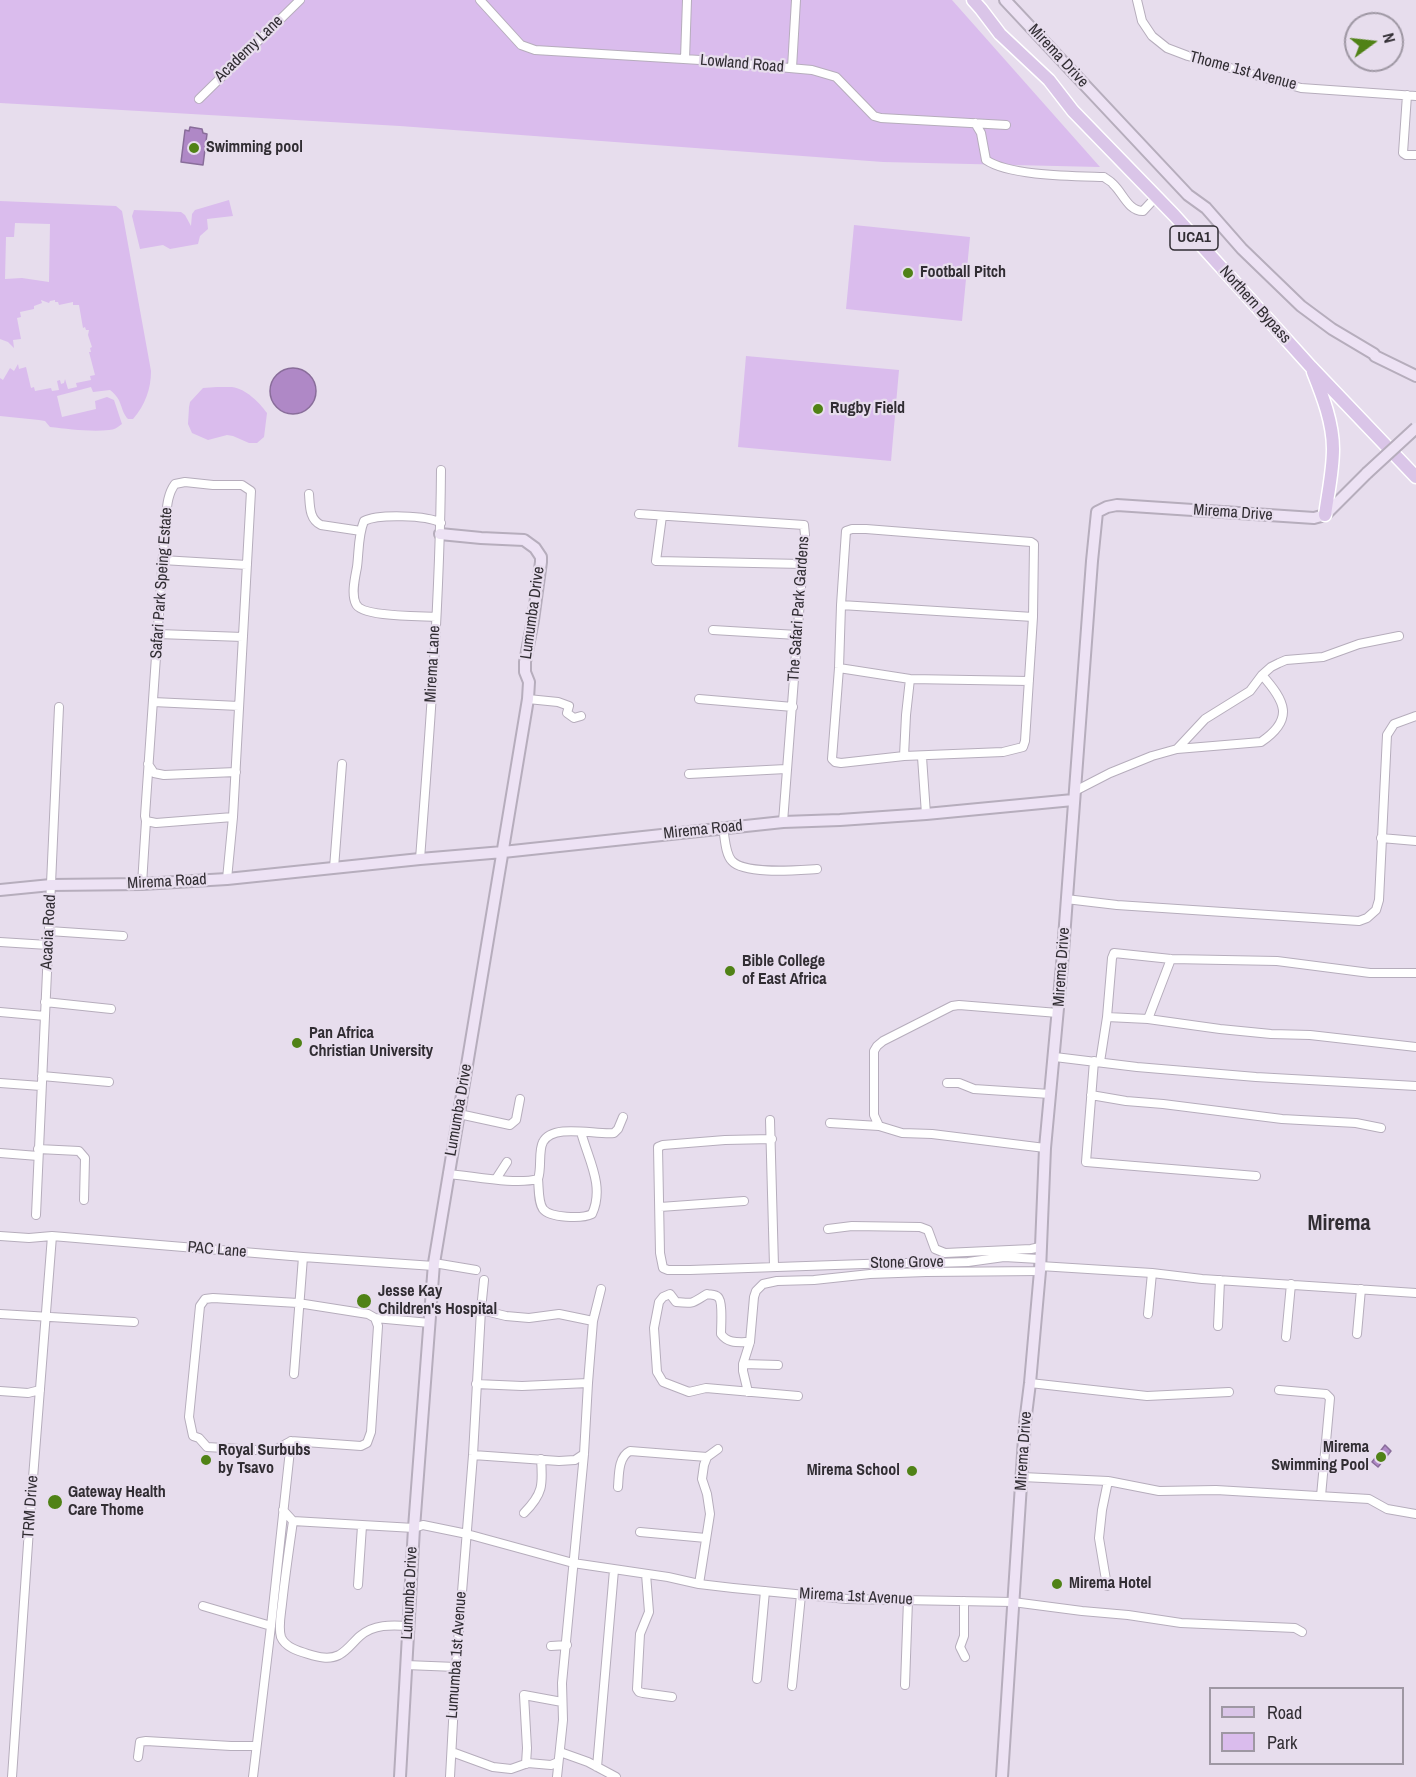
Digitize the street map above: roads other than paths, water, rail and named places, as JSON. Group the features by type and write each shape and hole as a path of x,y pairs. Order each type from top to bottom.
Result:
{"main road":[{"name":"Northern Bypass","path":"973,0 1000,34 1049,80 1073,111 1174,215 1311,367 1416,477"},
{"path":"1311,367 1324,400 1332,436 1332,462 1325,514"}],"street":[{"name":"Academy Lane","path":"198,99 300,0"},
{"name":"Lowland Road","path":"480,0 526,48 551,52 685,59 812,70 836,77 874,116 881,118 1006,125"},
{"path":"685,59 687,0"},
{"path":"792,68 796,0"},
{"name":"Mirema Drive","path":"1005,0 1188,195 1206,208 1242,249 1286,293 1314,316 1374,354 1416,369"},
{"name":"Thome 1st Avenue","path":"1137,0 1142,21 1152,36 1167,48 1188,56 1302,88 1412,95"},
{"path":"1412,95 1404,153 1416,154"},
{"path":"975,123 981,133 986,160 992,164 1030,173 1104,177 1137,211 1143,211 1156,197"},
{"name":"Mirema Drive","path":"1374,354 1382,361 1416,376"},
{"path":"1325,514 1416,428"},
{"name":"Mirema Lane","path":"420,859 436,617 441,470"},
{"name":"Safari Park Speing Estate","path":"142,884 162,560 169,494 175,484 185,482 242,485 251,491 252,498 236,772 227,879"},
{"path":"309,494 310,512 315,522 361,531"},
{"name":"Mirema Drive","path":"1002,1777 1025,1423 1040,1261 1045,1148 1055,1057 1092,551 1097,512 1107,507 1117,506 1314,518 1325,514"},
{"name":"The Safari Park Gardens","path":"639,514 804,525 793,707 783,822"},
{"path":"662,516 656,561 803,564"},
{"path":"436,617 366,612 357,607 354,595 364,521 377,518 420,517 432,519 440,528"},
{"name":"Lumumba Drive","path":"400,1777 414,1528 434,1264 528,699 529,682 525,672 525,662 539,583 541,557 535,548 524,540 481,538 440,528"},
{"path":"849,529 1033,543 1035,549 1033,617 1023,747 1003,752 904,756 835,762 832,759 841,604 844,535 849,529"},
{"path":"162,560 247,565"},
{"path":"841,604 1033,617"},
{"path":"713,630 797,635"},
{"path":"158,634 243,638"},
{"name":"Mirema Road","path":"0,890 51,885 142,884 227,879 783,822 927,814 1074,795 1110,774 1142,760 1177,749 1205,719 1250,691 1271,667 1286,660 1323,657 1359,644 1400,636"},
{"path":"839,668 910,679 1029,681"},
{"path":"1177,749 1261,742 1271,735 1280,724 1284,708 1281,700 1262,675"},
{"path":"904,756 910,679"},
{"path":"528,699 558,702 569,706 567,713 574,718 581,716"},
{"path":"699,699 793,707"},
{"path":"153,702 239,706"},
{"name":"Acacia Road","path":"36,1215 59,707"},
{"path":"1066,899 1117,905 1359,921 1367,918 1376,910 1379,900 1387,735 1394,724 1416,716"},
{"path":"922,757 927,814"},
{"path":"148,764 154,773 164,775 236,772"},
{"path":"334,868 342,764"},
{"path":"689,774 786,769"},
{"path":"146,821 233,817"},
{"path":"723,828 729,858 734,863 770,871 817,869"},
{"path":"1381,838 1416,841"},
{"path":"48,932 123,936"},
{"path":"0,942 48,945"},
{"path":"1256,1176 1086,1162 1091,1095 1107,1017 1114,953 1171,958 1277,961 1370,973 1416,973"},
{"path":"1148,1019 1171,958"},
{"path":"45,1002 111,1009"},
{"path":"879,1126 874,1115 874,1051 883,1041 952,1006 1058,1013"},
{"path":"0,1012 45,1016"},
{"path":"1107,1017 1148,1019 1229,1030 1310,1035 1416,1047"},
{"path":"1055,1057 1137,1067 1256,1077 1416,1086"},
{"path":"42,1076 109,1082"},
{"path":"0,1083 41,1086"},
{"path":"947,1083 959,1083 980,1090 1050,1094"},
{"path":"1091,1095 1282,1119 1356,1123 1381,1128"},
{"path":"459,1114 510,1125 516,1120 520,1099"},
{"path":"580,1132 598,1189 592,1214 586,1217 564,1217 547,1212 541,1202 538,1179 542,1147 546,1139 551,1134 560,1131 614,1133 623,1117"},
{"path":"770,1120 774,1266"},
{"path":"830,1123 879,1126 902,1132 1045,1148"},
{"name":"Stone Grove","path":"772,1140 725,1140 659,1146 657,1151 660,1253 663,1268 946,1263 1004,1257 1040,1261"},
{"path":"0,1153 80,1151 85,1158 84,1200"},
{"path":"496,1179 507,1162"},
{"path":"448,1174 496,1179 532,1181 538,1179"},
{"path":"660,1207 744,1201"},
{"path":"828,1229 852,1226 920,1227 928,1230 935,1249 945,1253 1031,1249 1040,1261"},
{"name":"PAC Lane","path":"0,1236 29,1238 52,1236 303,1257 434,1264 476,1270"},
{"name":"TRM Drive","path":"12,1777 52,1236"},
{"path":"294,1374 303,1257"},
{"path":"748,1392 742,1371 750,1342 756,1291 768,1282 1040,1261 1220,1280 1416,1293"},
{"path":"1148,1314 1152,1274"},
{"name":"Lumumba 1st Avenue","path":"450,1777 484,1280"},
{"path":"1218,1326 1220,1280"},
{"path":"1286,1337 1291,1284"},
{"path":"557,1777 563,1720 562,1683 584,1454 593,1322 601,1289"},
{"path":"1358,1334 1361,1289"},
{"path":"750,1342 731,1342 723,1338 721,1305 720,1299 716,1296 707,1294 695,1303 687,1304 676,1302 670,1294 659,1302 654,1341 657,1372 663,1382 689,1392 706,1388 798,1396"},
{"path":"375,1318 378,1326 371,1432 367,1443 361,1446 291,1441 273,1451 207,1447 199,1438 192,1439 189,1417 200,1306 205,1299 298,1304 368,1314 375,1318 430,1323"},
{"path":"481,1310 506,1316 529,1318 559,1314 593,1322"},
{"path":"0,1314 134,1322"},
{"path":"743,1364 778,1365"},
{"path":"476,1384 522,1386 588,1383"},
{"path":"1030,1383 1147,1396 1229,1392"},
{"path":"0,1391 28,1393 40,1390"},
{"path":"1280,1390 1326,1394 1330,1398 1321,1496"},
{"path":"253,1777 291,1441"},
{"path":"699,1584 710,1514 702,1479 707,1457 718,1449"},
{"path":"618,1487 621,1459 630,1450 707,1457"},
{"path":"473,1455 548,1461 575,1460 584,1454"},
{"path":"524,1513 534,1503 541,1490 541,1459"},
{"path":"1022,1477 1108,1481 1159,1491 1216,1490 1370,1499 1387,1509 1416,1514"},
{"path":"1107,1586 1099,1538 1108,1481"},
{"path":"283,1510 293,1521 280,1627 281,1637 286,1644 306,1653 329,1658 345,1651 360,1636 374,1627 409,1626"},
{"name":"Mirema 1st Avenue","path":"293,1521 414,1528 423,1525 467,1534 573,1563 668,1576 699,1584 801,1595 1013,1602 1180,1623 1294,1628 1302,1632"},
{"path":"357,1585 362,1526"},
{"path":"640,1532 706,1538"},
{"path":"597,1767 614,1570"},
{"path":"646,1574 649,1612 640,1634 638,1689 643,1693 672,1697"},
{"path":"757,1679 765,1591"},
{"path":"792,1686 801,1595"},
{"path":"905,1685 908,1600"},
{"path":"964,1601 962,1618 964,1636 960,1647 965,1657"},
{"path":"203,1606 271,1626"},
{"path":"551,1646 567,1646"},
{"path":"406,1665 456,1667"},
{"path":"526,1764 524,1695 562,1702"},
{"path":"138,1757 140,1742 146,1741 256,1746"},
{"path":"452,1752 493,1767 511,1768 526,1764 551,1765 558,1762"},
{"path":"560,1752 588,1762 616,1777"}],"place":[{"name":"Swimming pool","path":"194,148"},
{"name":"Football Pitch","path":"908,273"},
{"name":"Rugby Field","path":"818,409"},
{"name":"Bible College of East Africa","path":"730,971"},
{"name":"Pan Africa Christian University","path":"297,1043"},
{"name":"Jesse Kay Children's Hospital","path":"364,1301"},
{"name":"Mirema Swimming Pool","path":"1381,1457"},
{"name":"Royal Surbubs by Tsavo","path":"206,1460"},
{"name":"Mirema School","path":"912,1471"},
{"name":"Gateway Health Care Thome","path":"55,1502"},
{"name":"Mirema Hotel","path":"1057,1584"}],"district":[{"name":"Mirema","path":"1339,1224"}]}
